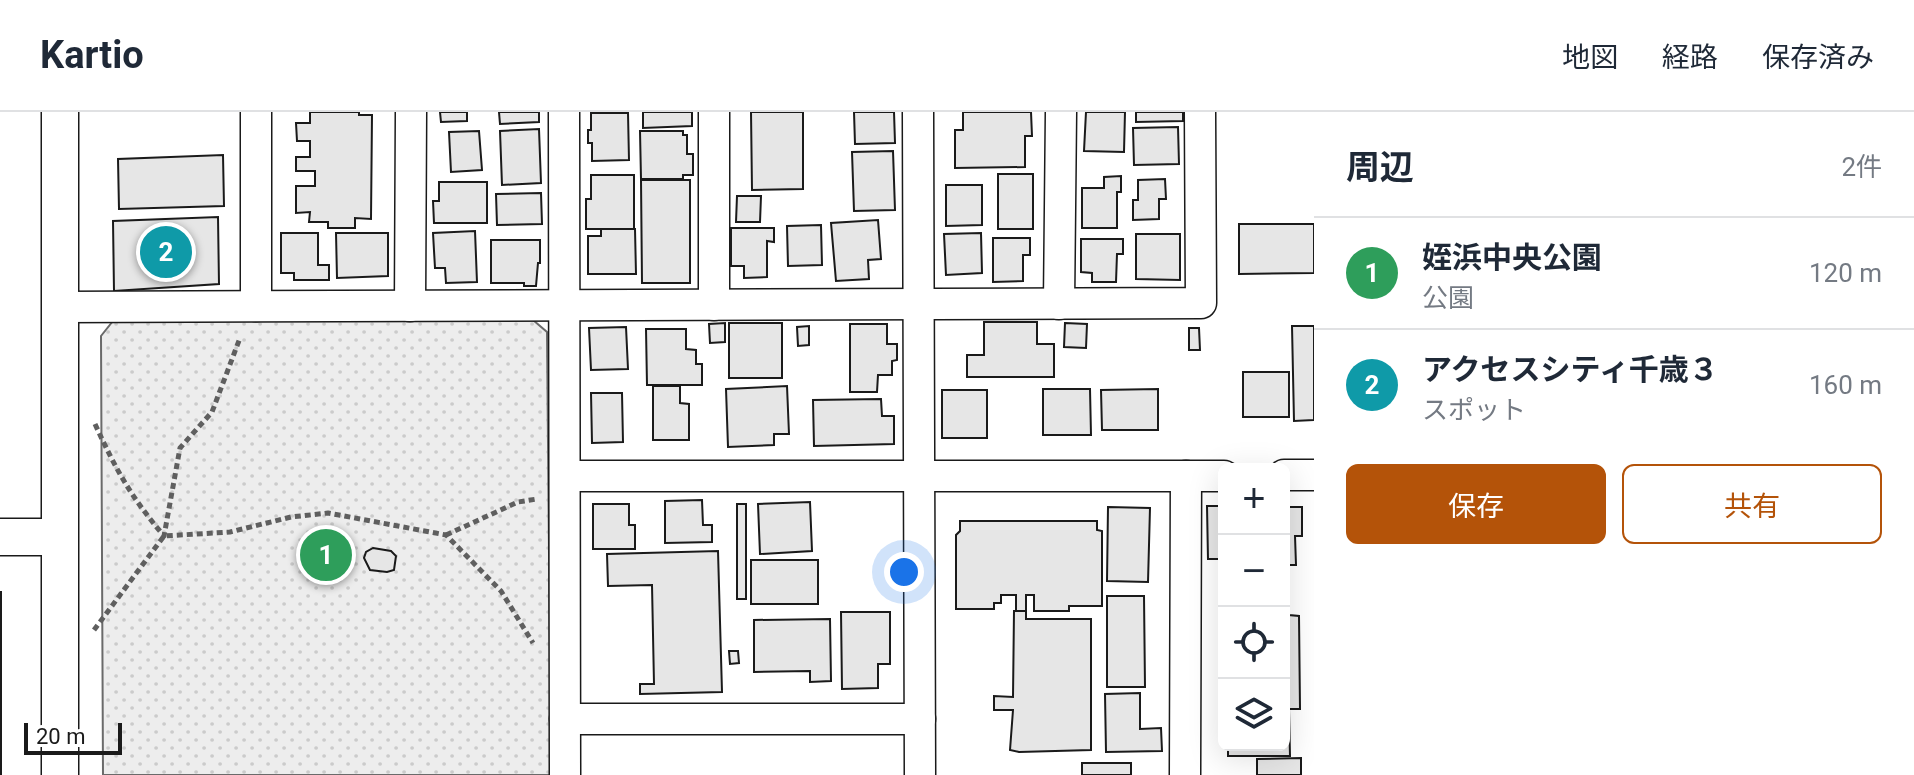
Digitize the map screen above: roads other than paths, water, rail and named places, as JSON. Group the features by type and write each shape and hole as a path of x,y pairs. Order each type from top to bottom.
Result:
{"street":[{"path":"60,112 60,775"},
{"path":"249,319 256,112"},
{"path":"410,306 411,112"},
{"path":"564,112 565,775"},
{"path":"714,112 714,305"},
{"path":"918,112 920,775"},
{"path":"1059,304 1061,112"},
{"path":"62,307 249,319 410,306 1201,303 1200,112"},
{"path":"1290,475 1314,475"},
{"path":"565,476 1218,476"},
{"path":"1185,775 1186,476"},
{"path":"0,537 59,537"},
{"path":"565,719 920,719"}],"place":[{"name":"アクセスシティ千歳３","path":"166,252"},
{"name":"姪浜中央公園","path":"326,555"}]}
